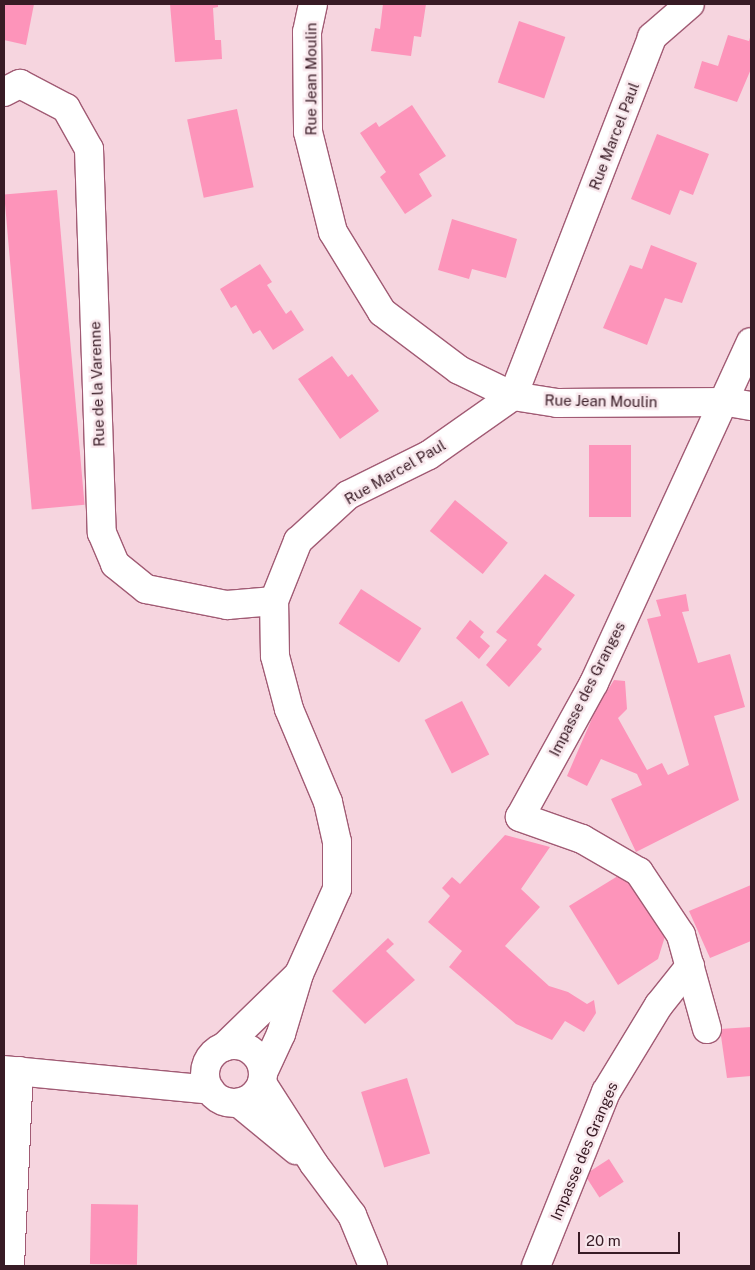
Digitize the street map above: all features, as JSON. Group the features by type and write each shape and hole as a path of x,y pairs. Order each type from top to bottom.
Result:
{"street":[{"name":"Rue Jean Moulin","path":"313,4 307,32 308,132 333,232 382,312 459,370 513,396 556,403 723,403 751,406"},
{"name":"Rue Marcel Paul","path":"263,1078 281,1034 299,974 336,888 337,842 328,802 289,709 275,656 274,601 298,541 348,495 429,455 513,396 652,37 690,4"},
{"name":"Rue de la Varenne","path":"4,92 20,84 66,108 89,149 102,533 115,564 146,589 227,605 274,601"},
{"name":"Impasse des Granges","path":"707,1029 681,935 639,872 582,839 520,817 594,683 751,342"},
{"name":"Impasse des Granges","path":"536,1266 606,1092 659,1005 690,966"},
{"name":"Rue Marcel Paul","path":"140,1081 216,1054 299,974"},
{"path":"263,1078 251,1098 239,1103 228,1103 210,1090 206,1076 216,1054 240,1046 255,1053 263,1078 314,1164 352,1215 373,1266"},
{"name":"Rue Marcel Paul","path":"11,1071 140,1081 210,1090"},
{"path":"10,1266 11,1071"},
{"path":"239,1103 314,1164"}],"building":[{"path":"4,4 34,4 26,45 4,40"},
{"path":"170,4 218,4 218,7 213,8 215,40 221,40 222,59 175,62"},
{"path":"383,4 426,4 421,37 414,36 411,56 371,51 375,28 380,29"},
{"path":"519,21 565,37 544,98 498,82"},
{"path":"751,34 751,69 737,102 694,88 702,61 718,66 728,35 749,41"},
{"path":"412,105 446,156 419,174 432,196 405,214 380,177 386,172 360,133 376,122 379,127"},
{"path":"237,109 254,187 204,198 187,120"},
{"path":"657,134 709,154 693,195 680,190 670,215 631,199"},
{"path":"57,190 85,505 32,509 4,195"},
{"path":"452,219 517,239 506,278 472,269 469,279 438,270"},
{"path":"651,245 697,263 682,303 665,298 647,345 603,328 630,265 642,269"},
{"path":"260,264 272,282 267,285 286,314 291,310 304,330 273,350 260,330 253,334 236,305 231,308 220,289"},
{"path":"332,356 348,377 352,374 379,411 340,439 298,379"},
{"path":"589,445 631,445 631,517 589,517"},
{"path":"455,500 508,543 483,574 430,531"},
{"path":"545,574 575,595 537,645 542,649 509,687 486,665 507,640 496,632"},
{"path":"361,589 421,628 399,663 339,623"},
{"path":"686,594 689,611 682,612 698,663 730,654 745,707 714,716 739,800 636,852 611,799 642,785 637,774 601,759 587,786 567,776 597,707 614,680 625,681 627,709 618,718 647,770 662,763 668,775 689,765 647,619 661,616 656,600"},
{"path":"470,620 484,632 480,637 490,646 479,659 456,638"},
{"path":"462,701 489,754 452,774 425,720"},
{"path":"505,835 550,847 521,889 540,907 505,946 549,986 568,992 587,1004 594,1000 596,1013 584,1032 565,1021 552,1040 516,1024 449,967 462,951 428,922 450,896 442,888 452,877 460,884"},
{"path":"626,871 666,933 658,959 618,985 569,906"},
{"path":"751,885 751,941 710,958 689,911"},
{"path":"388,938 394,944 386,951 415,980 365,1024 332,991"},
{"path":"751,1027 751,1076 727,1078 720,1029"},
{"path":"407,1078 430,1154 384,1168 361,1092"},
{"path":"609,1159 624,1182 599,1197 585,1175"},
{"path":"91,1204 138,1205 137,1265 90,1264"}]}
